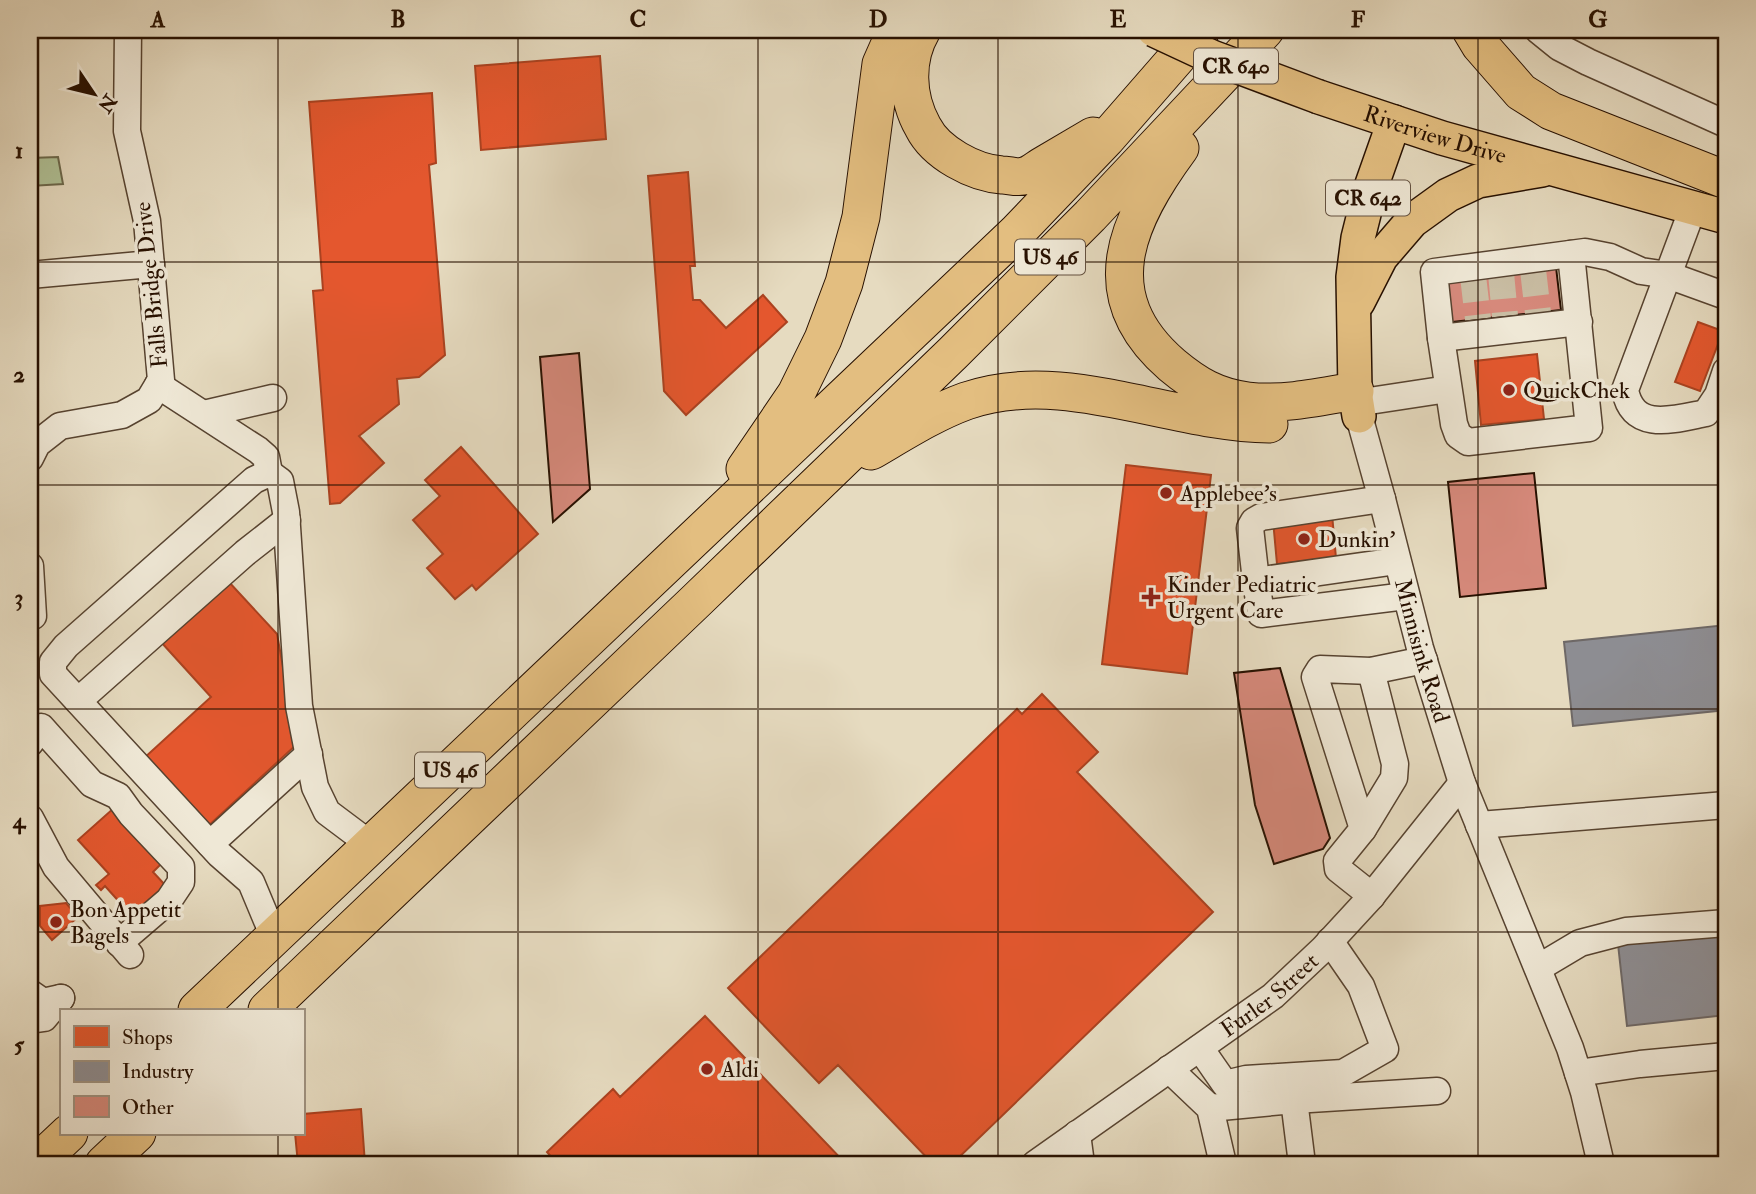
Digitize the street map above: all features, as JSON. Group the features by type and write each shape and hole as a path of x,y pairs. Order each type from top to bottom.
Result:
{"highway":[{"path":"704,529 796,394 823,339 845,283 861,217 882,47 896,30"},
{"path":"922,30 916,41 910,66 912,96 922,125 939,146 977,170 1024,176 1128,115"},
{"name":"US 46","path":"198,1009 1016,233 1128,115 1201,30"},
{"path":"1265,30 1161,173 1136,219 1125,256 1125,289 1130,311 1161,355 1190,380 1208,391 1248,401 1357,404"},
{"name":"US 46","path":"268,1009 1045,263 1265,30"},
{"path":"1471,30 1480,45 1521,92 1551,111 1726,180"},
{"path":"827,475 944,411 968,401 1026,390 1063,390 1192,416 1249,424 1306,423 1357,404"},
{"path":"36,1164 68,1134"},
{"path":"106,1163 136,1134"}],"main road":[{"name":"Riverview Drive","path":"1154,30 1212,57 1319,97 1442,138 1726,217"},
{"name":"Minnisink Road","path":"1357,404 1353,277 1358,238 1370,190 1394,122"},
{"path":"1353,310 1381,257 1412,221 1448,195 1478,181 1550,169"}],"street":[{"name":"Falls Bridge Drive","path":"30,458 37,443 60,426 122,415 149,400 161,380 147,221 127,131 128,30"},
{"path":"1538,30 1559,47 1588,62 1726,124"},
{"path":"1693,208 1625,390 1626,400 1638,415 1652,420 1706,413 1718,395 1726,371"},
{"path":"1570,254 1589,428 1468,442 1458,435 1454,424 1434,272 1532,264 1570,254 1585,252 1610,257 1641,271 1668,275 1726,296"},
{"path":"30,275 151,264"},
{"path":"1441,338 1478,326 1539,320 1579,322"},
{"path":"158,385 258,450 266,457 269,473 280,481 287,520 299,706 315,787 327,812 371,845"},
{"path":"1357,404 1448,389"},
{"path":"204,414 273,398"},
{"name":"Minnisink Road","path":"1357,404 1406,596 1462,783 1557,1014 1578,1073 1601,1164"},
{"path":"269,473 254,480 66,646 52,662 53,674 210,844 251,883 274,937"},
{"path":"1382,499 1261,517 1254,521 1250,528 1261,614 1406,596"},
{"path":"78,701 245,553 287,520"},
{"path":"1256,581 1397,561"},
{"path":"30,566 33,616"},
{"path":"1363,828 1315,677 1320,669 1371,671 1424,660"},
{"path":"1371,671 1395,764 1394,778 1363,828 1337,861 1338,869 1371,896"},
{"path":"30,743 41,727 92,784 118,796 131,814 181,867 181,882 169,900 125,950 56,867 30,818"},
{"path":"210,844 309,754"},
{"name":"Furler Street","path":"1035,1164 1272,996 1330,941 1371,896 1462,783"},
{"path":"1479,825 1726,805"},
{"path":"1538,968 1580,943 1626,931 1726,923"},
{"path":"1199,1048 1226,1084 1246,1079 1343,1073 1385,1049 1361,986 1330,941"},
{"path":"30,993 43,1002 61,998 44,1018 30,1020"},
{"path":"1578,1073 1726,1056"},
{"path":"1169,1069 1210,1108 1223,1164"},
{"path":"1210,1108 1437,1091"},
{"path":"1294,1100 1302,1164"},
{"path":"1077,1134 1081,1164"}],"green space":[{"path":"58,157 63,184 30,186 30,158"}],"building: Shops":[{"path":"600,56 606,139 481,150 475,66"},
{"path":"432,93 436,163 429,165 445,355 419,377 397,379 399,404 359,436 384,463 340,503 330,504 313,291 323,290 309,102"},
{"path":"688,172 695,266 690,266 693,300 700,300 726,328 763,295 787,322 686,415 664,391 648,176"},
{"path":"1698,322 1723,331 1700,391 1675,382"},
{"name":"QuickChek","path":"1537,354 1544,419 1481,425 1475,361"},
{"path":"461,447 538,534 476,590 472,585 455,599 427,568 443,554 413,520 440,496 425,480"},
{"path":"1126,465 1211,475 1187,674 1102,664"},
{"name":"Dunkin'","path":"1332,514 1336,558 1277,564 1273,520"},
{"path":"228,581 277,634 297,744 206,828 143,759 211,697 161,642"},
{"path":"1042,694 1098,752 1077,772 1213,912 952,1164 933,1164 838,1065 819,1083 728,988 1017,709 1022,714"},
{"path":"115,807 168,857 153,872 166,886 132,916 105,886 101,890 96,885 109,874 78,840"},
{"name":"Bon Appetit Bagels","path":"66,903 78,917 52,940 40,926 40,906"},
{"path":"705,1016 846,1164 550,1164 554,1160 547,1152 613,1089 620,1097"},
{"path":"361,1109 365,1164 298,1164 295,1134 304,1134 304,1114"}],"building: Industry":[{"path":"1726,625 1726,710 1573,726 1564,642"},
{"path":"1725,933 1726,1015 1627,1026 1618,944"}],"building: Other":[{"path":"1556,267 1561,310 1452,322 1447,279"},
{"path":"579,353 590,489 553,522 540,357"},
{"path":"1534,473 1546,588 1460,597 1448,482"},
{"path":"1280,668 1330,838 1323,849 1274,864 1255,805 1234,673"}],"tunnel":[{"path":"1533,270 1538,313"},
{"path":"1501,273 1505,316"},
{"path":"1473,276 1478,319"}],"place":[{"name":"QuickChek","path":"1509,390"},
{"name":"Applebee's","path":"1166,493"},
{"name":"Dunkin'","path":"1304,539"},
{"name":"Kinder Pediatric Urgent Care","path":"1151,597"},
{"name":"Bon Appetit Bagels","path":"56,922"},
{"name":"Aldi","path":"707,1069"}]}
